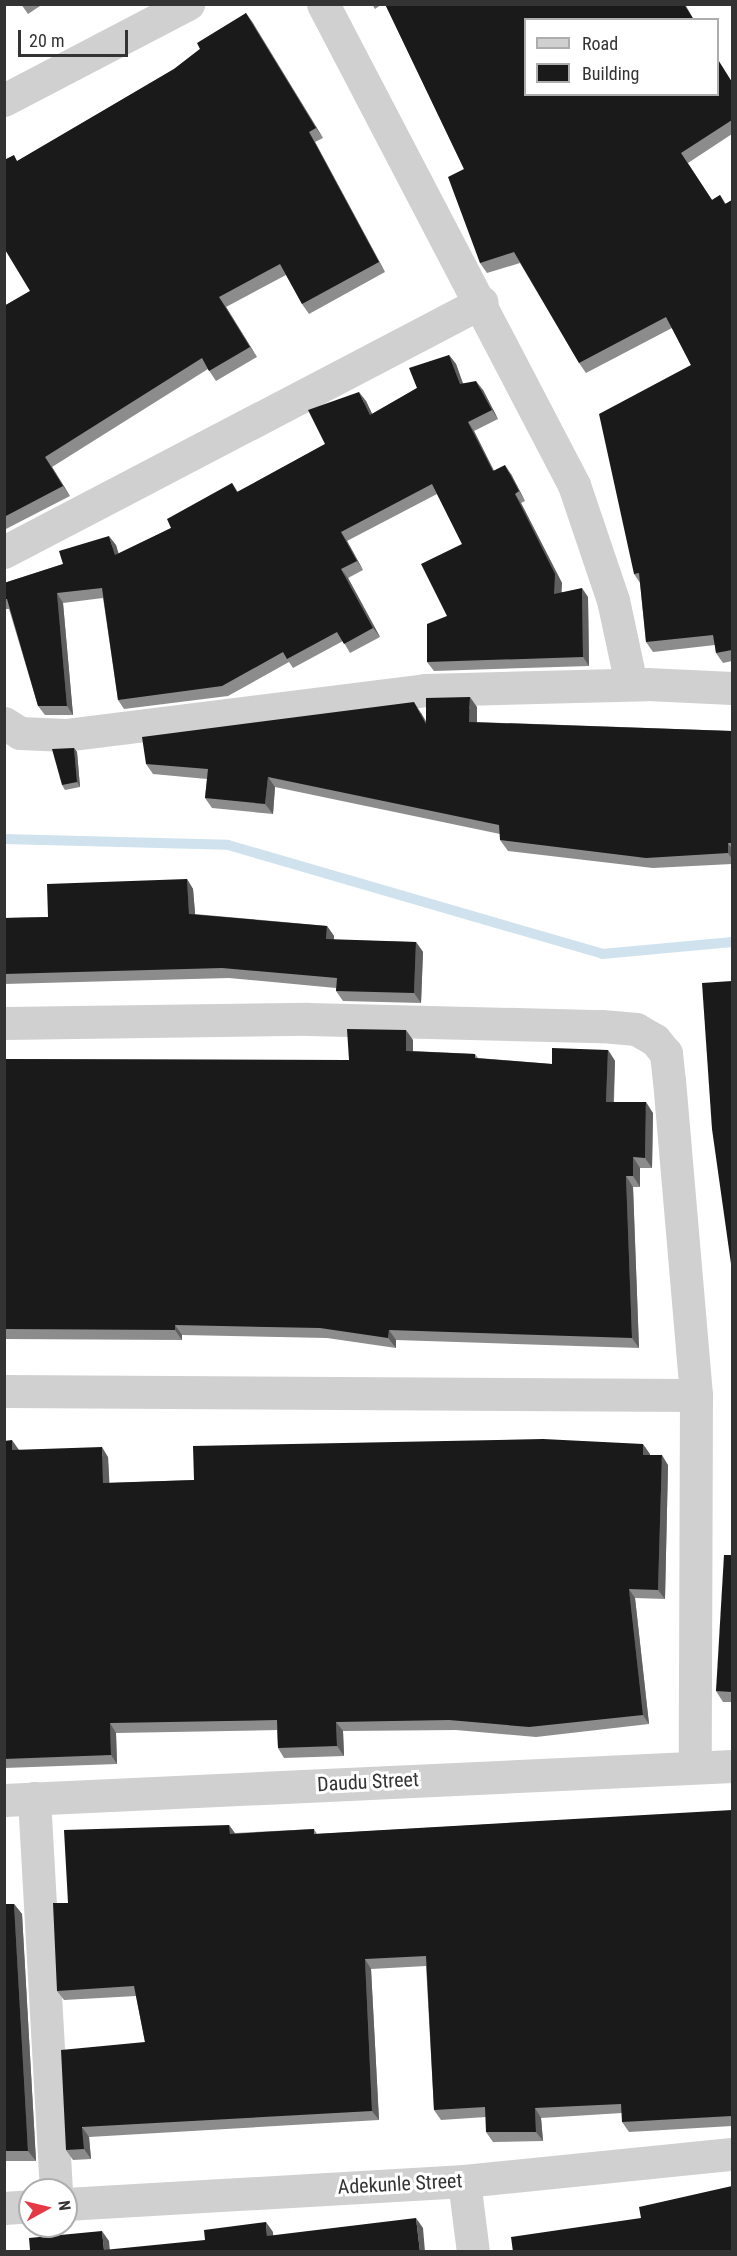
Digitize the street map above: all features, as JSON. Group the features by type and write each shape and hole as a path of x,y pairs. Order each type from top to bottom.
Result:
{"street":[{"path":"4,100 188,4"},
{"path":"323,4 482,302 574,485 613,600 632,684"},
{"path":"4,552 482,302"},
{"path":"4,723 20,733 65,735 425,690 632,684 732,688"},
{"path":"4,1023 308,1019 636,1029 666,1053 696,1395 695,1767"},
{"path":"4,1391 696,1395"},
{"name":"Daudu Street","path":"19,1799 732,1766"},
{"path":"19,1799 55,2178"},
{"name":"Adekunle Street","path":"78,2203 464,2181 732,2154"},
{"path":"464,2181 473,2252"}],"building":[{"path":"385,4 684,4 693,18 524,18 524,96 719,96 719,61 732,82 732,120 681,153 712,200 720,195 725,204 732,200 732,650 716,653 713,635 646,642 639,573 634,574 599,414 691,365 666,317 579,363 514,252 480,263 448,177 464,169"},
{"path":"246,13 316,128 309,132 379,262 302,304 280,264 219,297 250,347 209,371 202,358 45,457 63,486 4,517 4,306 30,291 4,248 4,160 14,155 17,161 174,69 200,49 197,43"},
{"path":"449,355 460,384 476,381 492,410 468,422 493,471 505,465 519,491 515,494 555,574 554,594 582,588 583,657 427,662 427,624 447,616 421,564 462,544 432,484 341,532 357,561 341,569 373,628 344,644 337,632 287,659 283,652 222,686 118,700 102,588 57,593 67,706 38,706 7,599 4,599 4,583 63,564 59,551 109,536 115,555 171,528 167,519 232,483 237,492 325,444 308,410 359,392 370,415 417,388 409,368"},
{"path":"470,697 469,722 732,731 732,843 728,843 728,853 646,858 500,840 499,825 268,777 265,804 205,798 208,769 146,764 142,737 414,702 426,724 426,698"},
{"path":"74,748 77,782 62,785 52,749"},
{"path":"187,879 189,914 327,926 326,939 416,942 414,993 336,991 337,978 222,968 4,974 4,918 48,917 47,884"},
{"path":"732,981 732,1271 712,1129 702,983"},
{"path":"347,1029 406,1030 406,1051 475,1054 475,1058 552,1064 552,1048 608,1050 606,1102 646,1102 645,1158 633,1157 633,1176 626,1176 632,1338 389,1330 388,1338 320,1328 175,1325 175,1330 4,1329 4,1059 349,1060"},
{"path":"543,1439 643,1444 643,1455 662,1455 658,1590 629,1589 643,1715 529,1727 449,1720 336,1722 337,1746 278,1748 277,1720 110,1723 111,1755 4,1759 4,1441 12,1440 12,1450 102,1447 103,1483 194,1480 193,1446"},
{"path":"724,1555 732,1555 732,1692 716,1691"},
{"path":"732,1810 732,2116 622,2122 621,2104 535,2108 536,2132 486,2132 485,2107 434,2110 426,1956 365,1959 372,2111 82,2127 84,2149 66,2150 61,2050 145,2042 134,1986 57,1991 53,1903 68,1903 64,1830 229,1825 230,1834 314,1829 314,1834"},
{"path":"4,1904 14,1904 28,2151 4,2151"},
{"path":"732,2186 732,2252 513,2252 511,2237 641,2218 639,2207"},
{"path":"416,2218 420,2252 15,2252 30,2250 29,2238 78,2238 78,2233 102,2231 104,2250 205,2240 204,2230 266,2222 267,2236"}],"waterway":[{"path":"4,839 228,845 602,954 732,942"}]}
